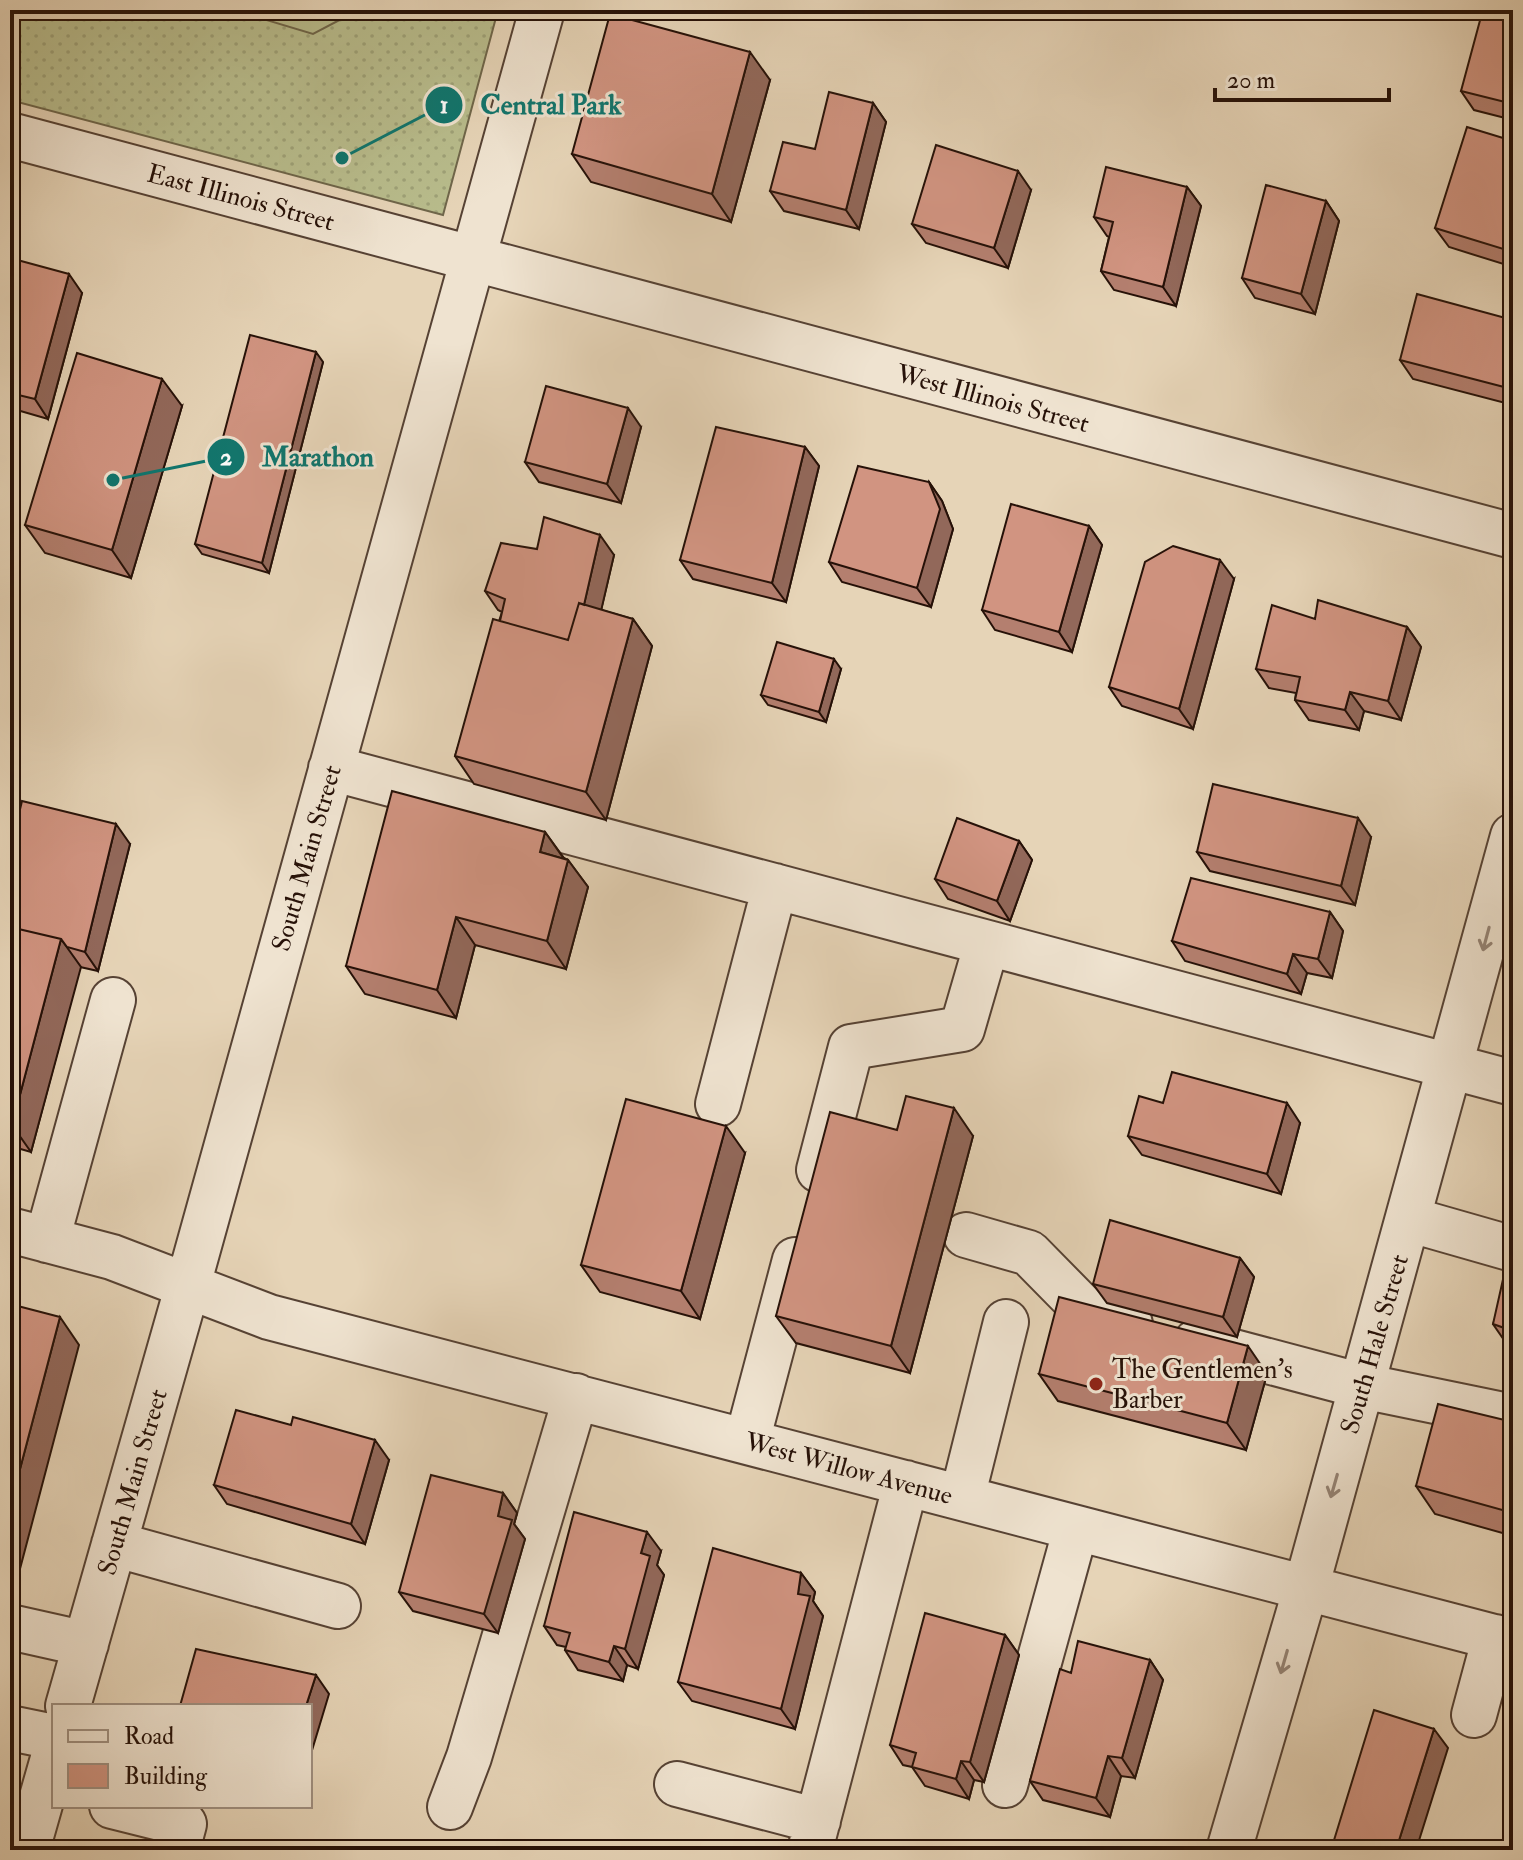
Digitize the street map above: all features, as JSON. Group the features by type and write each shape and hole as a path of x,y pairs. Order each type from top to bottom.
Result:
{"street":[{"name":"South Main Street","path":"69,1704 542,10"},
{"name":"East Illinois Street","path":"10,135 473,260"},
{"name":"West Illinois Street","path":"473,260 1513,536"},
{"path":"331,768 1513,1083"},
{"name":"South Hale Street","path":"1229,1850 1306,1588 1513,836"},
{"path":"718,1104 775,886"},
{"path":"747,1441 851,1047 962,1029 987,943"},
{"path":"28,1235 113,1000"},
{"path":"1408,1219 1513,1249"},
{"name":"West Willow Avenue","path":"28,1235 112,1257 269,1317 1504,1639"},
{"path":"966,1235 1029,1253 1089,1314 1362,1386 1513,1417"},
{"path":"962,1498 1006,1322"},
{"path":"450,1807 469,1757 576,1396"},
{"path":"677,1784 814,1836 906,1483"},
{"path":"1005,1785 1076,1528"},
{"path":"114,1544 338,1606"},
{"path":"10,1627 86,1644"},
{"path":"1474,1715 1504,1639"},
{"path":"10,1728 52,1737"},
{"path":"27,1850 51,1779"},
{"path":"120,1808 184,1824 177,1850"}],"green space":[{"path":"10,10 498,10 443,215 10,100"},
{"path":"233,10 352,10 351,14 313,34"}],"building":[{"path":"1482,13 1513,21 1513,104 1461,91"},
{"path":"610,14 750,52 712,194 572,154"},
{"path":"829,92 873,103 846,210 770,191 783,142 815,149"},
{"path":"1467,127 1513,141 1513,252 1435,228"},
{"path":"936,145 1018,171 994,248 912,224"},
{"path":"1106,167 1187,187 1163,287 1101,271 1113,222 1094,217"},
{"path":"1266,185 1326,201 1301,294 1242,278"},
{"path":"10,258 69,274 35,399 10,393"},
{"path":"1417,294 1513,320 1513,351 1504,387 1400,360"},
{"path":"250,335 316,352 262,563 195,544"},
{"path":"77,353 162,379 112,550 25,525"},
{"path":"546,386 628,408 607,484 525,462"},
{"path":"716,427 805,447 772,583 680,560"},
{"path":"858,466 929,482 940,509 917,588 829,562"},
{"path":"1011,504 1089,526 1059,632 982,610"},
{"path":"544,517 600,535 584,605 579,603 568,640 500,621 505,599 485,591 501,543 537,549"},
{"path":"1173,546 1220,560 1179,709 1109,687 1145,562"},
{"path":"1318,600 1407,627 1388,701 1350,692 1345,710 1295,700 1300,677 1256,669 1272,605 1315,619"},
{"path":"579,603 633,619 586,792 455,756 493,619 568,640"},
{"path":"777,642 834,659 819,712 761,695"},
{"path":"1213,784 1358,818 1341,886 1197,852"},
{"path":"392,791 545,832 540,852 568,860 547,941 456,917 437,990 346,966"},
{"path":"22,801 116,824 85,952 67,947 61,939 10,927 10,851"},
{"path":"957,818 1019,841 997,901 935,879"},
{"path":"1191,878 1330,912 1318,959 1293,954 1287,974 1172,941"},
{"path":"10,927 61,939 12,1125 10,1124"},
{"path":"1172,1072 1287,1103 1267,1174 1128,1136 1139,1096 1163,1103"},
{"path":"906,1096 954,1108 891,1346 776,1316 830,1112 897,1130"},
{"path":"626,1099 726,1126 681,1291 581,1265"},
{"path":"1110,1220 1240,1258 1223,1317 1093,1284"},
{"path":"1506,1266 1513,1268 1513,1331 1493,1324"},
{"path":"1059,1297 1248,1346 1227,1423 1039,1374"},
{"path":"10,1304 60,1317 10,1507"},
{"path":"1438,1404 1513,1422 1513,1513 1416,1486"},
{"path":"236,1410 291,1425 293,1417 375,1440 351,1524 214,1485"},
{"path":"431,1475 503,1493 498,1516 512,1520 484,1614 399,1592"},
{"path":"574,1512 647,1532 641,1553 650,1556 625,1649 614,1646 609,1662 565,1650 570,1633 544,1626"},
{"path":"713,1548 801,1573 798,1594 810,1596 781,1709 678,1682"},
{"path":"925,1613 1005,1635 970,1762 961,1761 956,1779 912,1767 916,1753 890,1745"},
{"path":"1078,1641 1150,1660 1122,1758 1108,1756 1096,1798 1030,1781 1060,1669 1071,1673"},
{"path":"196,1649 316,1675 307,1704 181,1704"},
{"path":"1374,1710 1434,1729 1396,1850 1331,1850"}],"place":[{"name":"Central Park","path":"342,158"},
{"name":"Marathon","path":"113,480"},
{"name":"The Gentlemen’s Barber","path":"1096,1384"}]}
